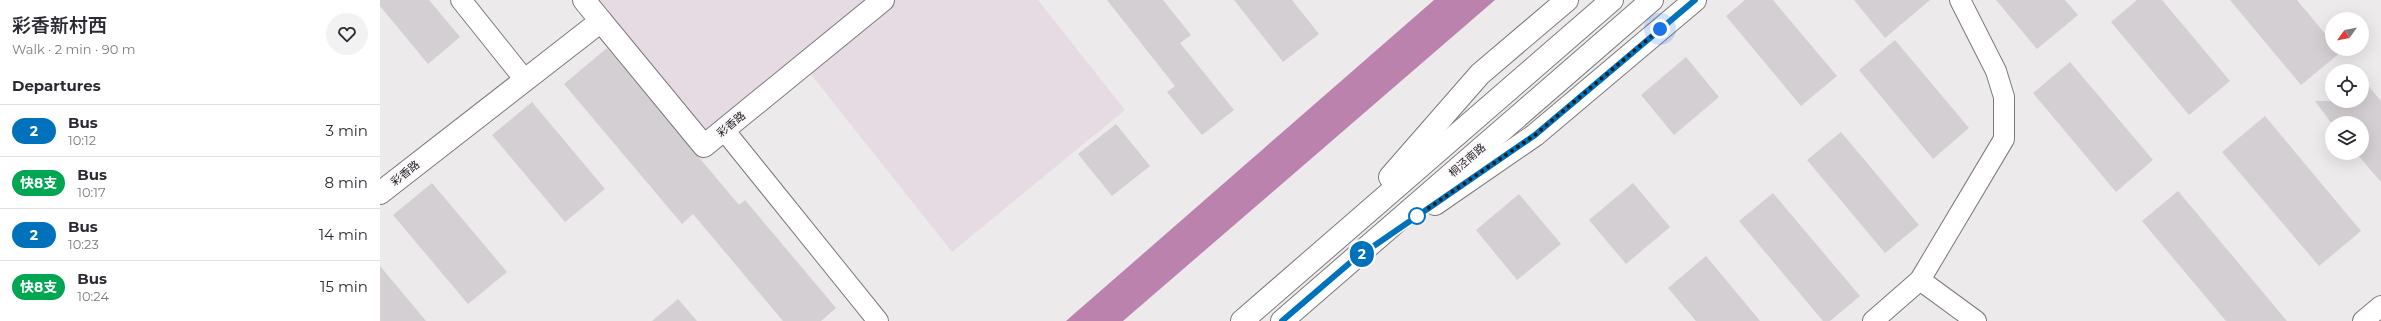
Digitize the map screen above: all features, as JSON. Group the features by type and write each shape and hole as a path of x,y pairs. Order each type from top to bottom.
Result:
{"main road":[{"name":"彩香路","path":"584,0 704,146 883,0"},
{"path":"1335,241 1480,74 1567,0"},
{"path":"1242,321 1612,0"},
{"name":"桐泾南路","path":"1282,321 1652,0"},
{"path":"1352,261 1535,135 1695,0"},
{"name":"彩香路","path":"380,193 601,21"}],"street":[{"path":"461,0 526,80"},
{"path":"1873,321 1920,280 2004,139 2004,97 1996,71 1960,0"},
{"path":"724,130 878,321"},
{"path":"1920,280 1976,321"},
{"path":"2362,321 2381,306"}],"shaded area":[{"path":"572,0 1038,0 1125,110 952,252 809,72 702,160"},
{"path":"1434,0 1495,0 1123,321 1066,321"}],"building":[{"path":"380,0 429,0 460,37 428,64 380,6"},
{"path":"1107,0 1163,0 1191,35 1180,43 1234,110 1202,135 1167,92 1175,86"},
{"path":"1234,0 1292,0 1319,34 1283,62"},
{"path":"1745,0 1773,0 1837,76 1801,106 1726,16"},
{"path":"1854,0 1930,0 1885,38"},
{"path":"1996,0 2065,0 2078,15 2037,49"},
{"path":"2137,0 2162,0 2230,81 2189,115 2111,22"},
{"path":"2230,0 2297,0 2325,34 2325,56 2336,56 2301,85"},
{"path":"1895,40 1969,128 1933,159 1859,70"},
{"path":"607,48 739,205 745,200 836,308 821,321 783,321 693,214 682,224 564,84"},
{"path":"1686,57 1719,97 1674,135 1641,95"},
{"path":"2070,62 2153,160 2116,192 2033,93"},
{"path":"2369,86 2381,101 2381,182 2362,160 2369,160 2369,116 2326,116 2315,101 2325,101 2325,108 2369,108"},
{"path":"532,102 605,189 565,222 492,135"},
{"path":"2265,116 2361,231 2319,266 2222,152"},
{"path":"1116,124 1150,166 1112,196 1078,154"},
{"path":"1841,132 1919,225 1885,253 1807,160"},
{"path":"432,183 507,272 468,304 393,215"},
{"path":"1633,183 1670,227 1626,264 1589,220"},
{"path":"2178,191 2287,321 2226,321 2142,221"},
{"path":"1773,193 1860,296 1830,321 1823,321 1739,221"},
{"path":"1519,194 1561,244 1517,280 1476,230"},
{"path":"1706,256 1760,321 1696,321 1668,288"},
{"path":"380,266 426,321 380,321"},
{"path":"678,299 697,321 652,321"}],"bus line":[{"name":"2","path":"1282,321 1352,261 1535,135 1695,0"}],"route":[{"path":"1417,216 1535,135 1660,29"}]}
